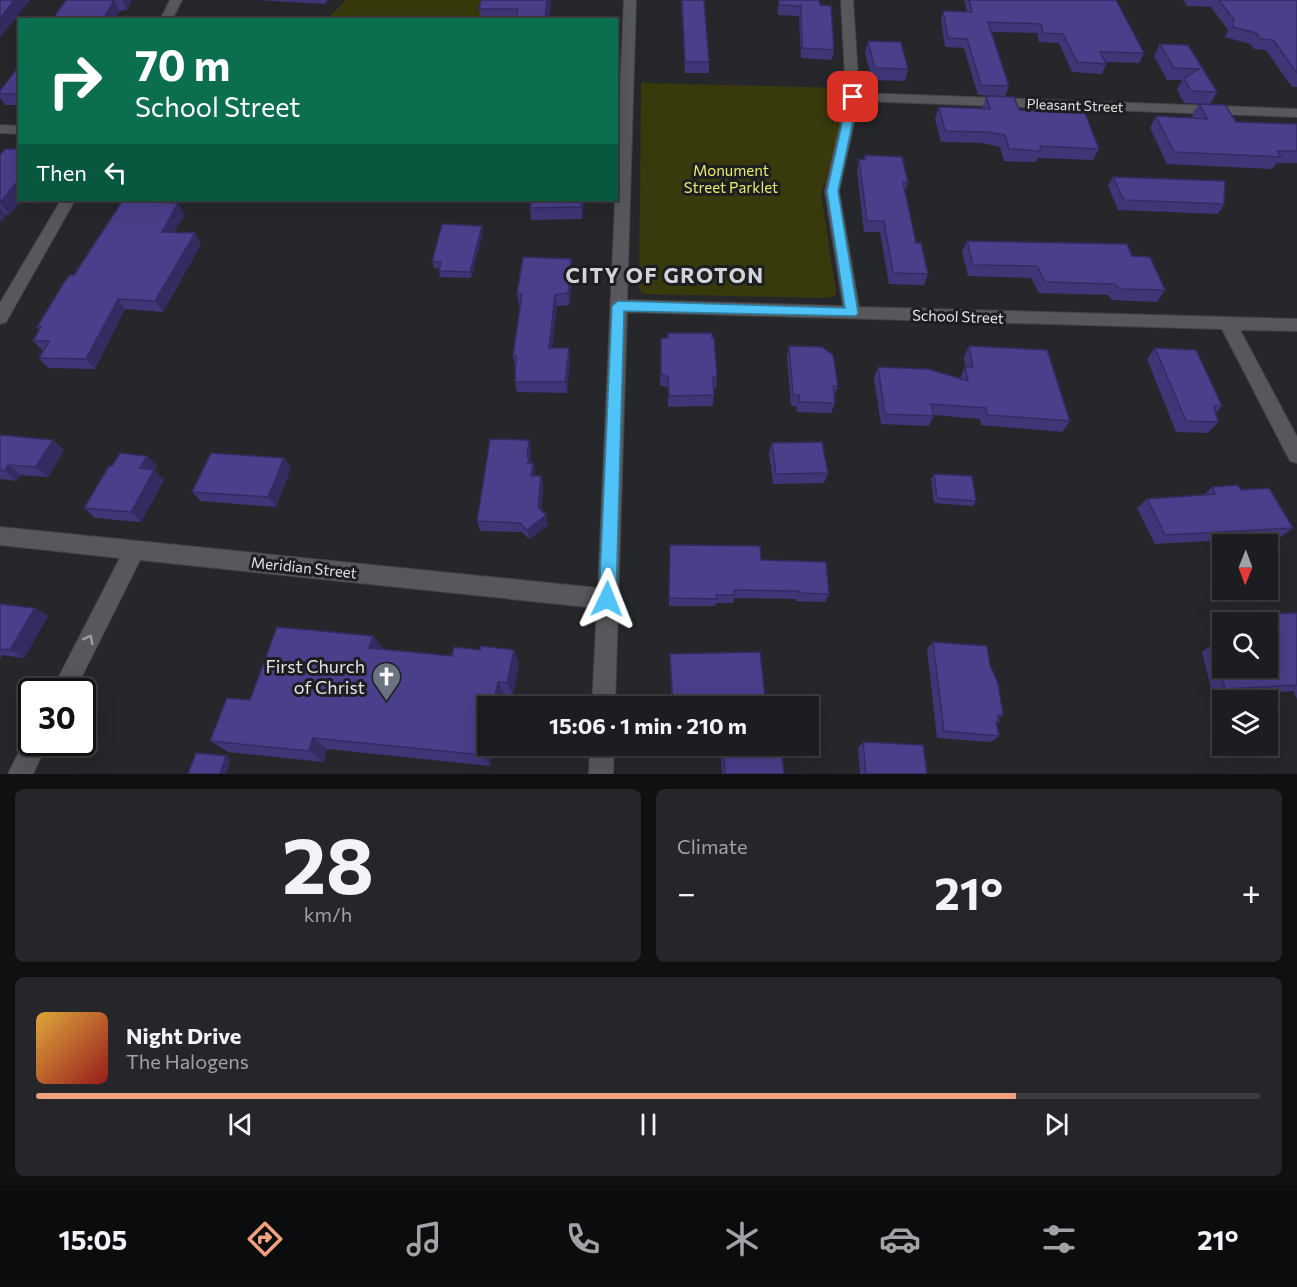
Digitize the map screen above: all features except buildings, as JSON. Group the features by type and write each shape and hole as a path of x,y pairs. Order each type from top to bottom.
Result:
{"street":[{"path":"167,18 176,0"},
{"path":"604,696 630,0"},
{"path":"847,0 853,97 832,191 852,313"},
{"name":"Pleasant Street","path":"853,97 1297,113"},
{"path":"0,129 18,130"},
{"path":"0,318 67,201"},
{"name":"School Street","path":"618,306 1297,326"},
{"path":"1228,324 1297,455"},
{"name":"Meridian Street","path":"0,536 607,599"},
{"path":"69,678 135,549"},
{"path":"20,774 29,756"},
{"path":"601,774 602,756"}],"green space":[{"path":"345,0 486,0 481,18 329,18"},
{"name":"Monument Street Parklet","path":"641,83 847,88 842,124 821,195 835,296 825,298 644,294 639,290"}],"place":[{"name":"First Church of Christ","path":"386,702"}],"district":[{"name":"CITY OF GROTON","path":"665,274"}],"route":[{"path":"607,599 618,306 852,313 832,191 853,97"}]}
